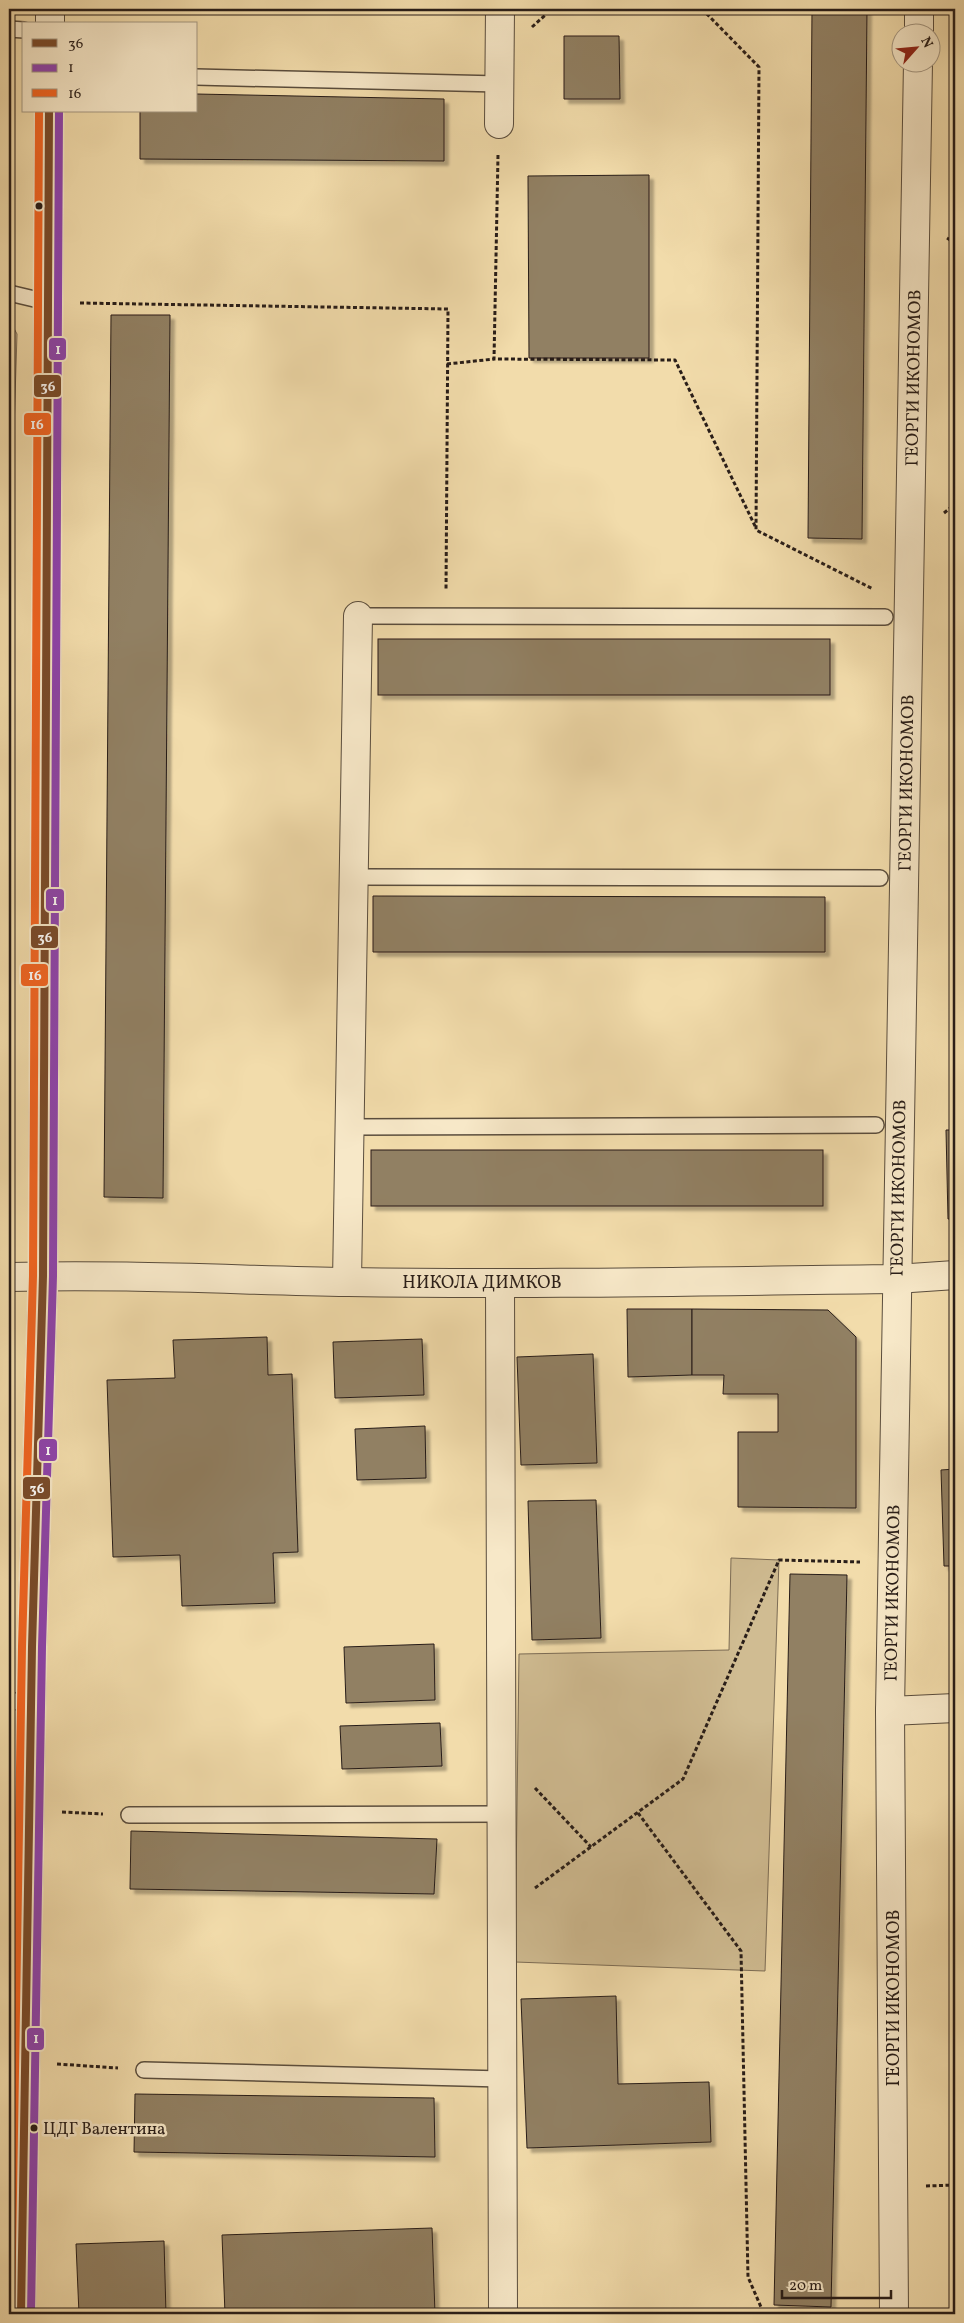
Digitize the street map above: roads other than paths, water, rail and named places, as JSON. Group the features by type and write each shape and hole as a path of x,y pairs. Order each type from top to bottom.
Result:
{"street":[{"path":"50,9 50,22"},
{"path":"499,124 500,9"},
{"path":"918,22 919,9"},
{"name":"ГЕОРГИ ИКОНОМОВ","path":"894,2314 890,1711 918,72"},
{"path":"21,2314 30,1811 20,1700 43,1276 49,112"},
{"path":"347,1282 358,616"},
{"name":"НИКОЛА ДИМКОВ","path":"9,1277 93,1276 347,1282 500,1283 896,1279 955,1275"},
{"path":"500,1283 503,2314"},
{"path":"890,1711 955,1708"}],"lane":[{"path":"9,29 22,30"},
{"path":"198,76 499,84"},
{"path":"9,293 47,302"},
{"path":"358,616 885,617"},
{"path":"355,878 880,878"},
{"path":"351,1126 876,1125"},
{"path":"129,1815 502,1814"},
{"path":"144,2070 502,2079"}],"place":[{"name":"ЦДГ Валентина","path":"34,2128"}]}
